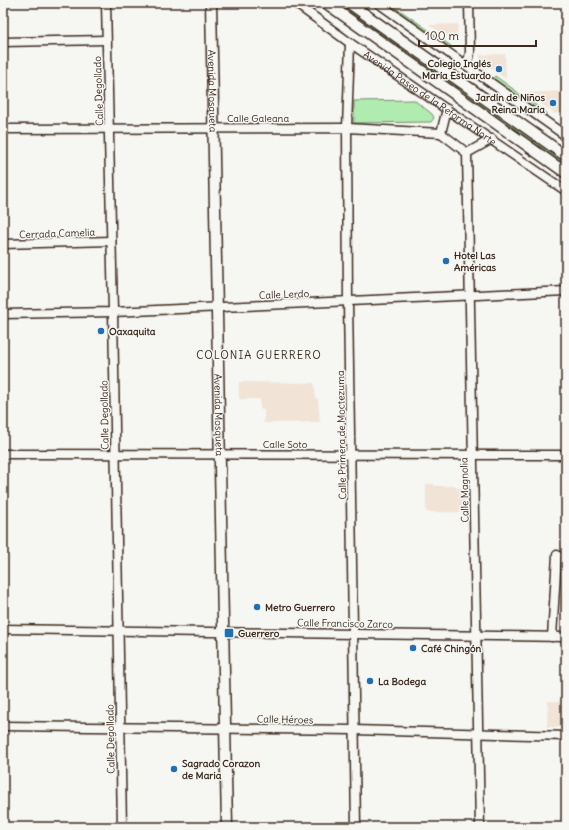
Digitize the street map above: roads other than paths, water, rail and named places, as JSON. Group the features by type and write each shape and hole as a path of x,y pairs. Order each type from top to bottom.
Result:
{"main road":[{"name":"Avenida Mosqueta","path":"210,3 224,631 226,827"},
{"name":"Avenida Paseo de la Reforma Norte","path":"326,3 566,173"},
{"path":"349,3 566,156"}],"street":[{"name":"Calle Degollado","path":"106,3 122,827"},
{"name":"Avenida Paseo de la Reforma Norte","path":"295,3 350,43 566,191"},
{"path":"378,3 386,6 465,65 566,135"},
{"path":"465,65 470,58 469,3"},
{"path":"3,42 106,40"},
{"name":"Calle Primera de Moctezuma","path":"350,43 348,128 348,302 352,454 356,827"},
{"path":"447,109 441,133 467,153 492,139"},
{"name":"Calle Galeana","path":"3,129 348,128 441,133"},
{"name":"Calle Magnolia","path":"467,153 471,295 480,827"},
{"name":"Cerrada Camelia","path":"3,244 111,241"},
{"name":"Calle Lerdo","path":"3,314 113,312 566,291"},
{"name":"Calle Soto","path":"3,454 566,454"},
{"path":"552,637 557,555"},
{"name":"Calle Francisco Zarco","path":"3,628 566,637"},
{"name":"Calle Héroes","path":"3,726 354,730 566,736"}],"place":[{"name":"Colegio Inglés María Estuardo","path":"499,69"},
{"name":"Jardín de Niños Reina María","path":"553,103"},
{"name":"Hotel Las Américas","path":"446,261"},
{"name":"Oaxaquita","path":"101,331"},
{"name":"Metro Guerrero","path":"257,607"},
{"name":"Guerrero","path":"229,633"},
{"name":"Café Chingón","path":"413,648"},
{"name":"La Bodega","path":"370,681"},
{"name":"Sagrado Corazon de Maria","path":"174,769"}],"district":[{"name":"COLONIA GUERRERO","path":"259,355"}]}
